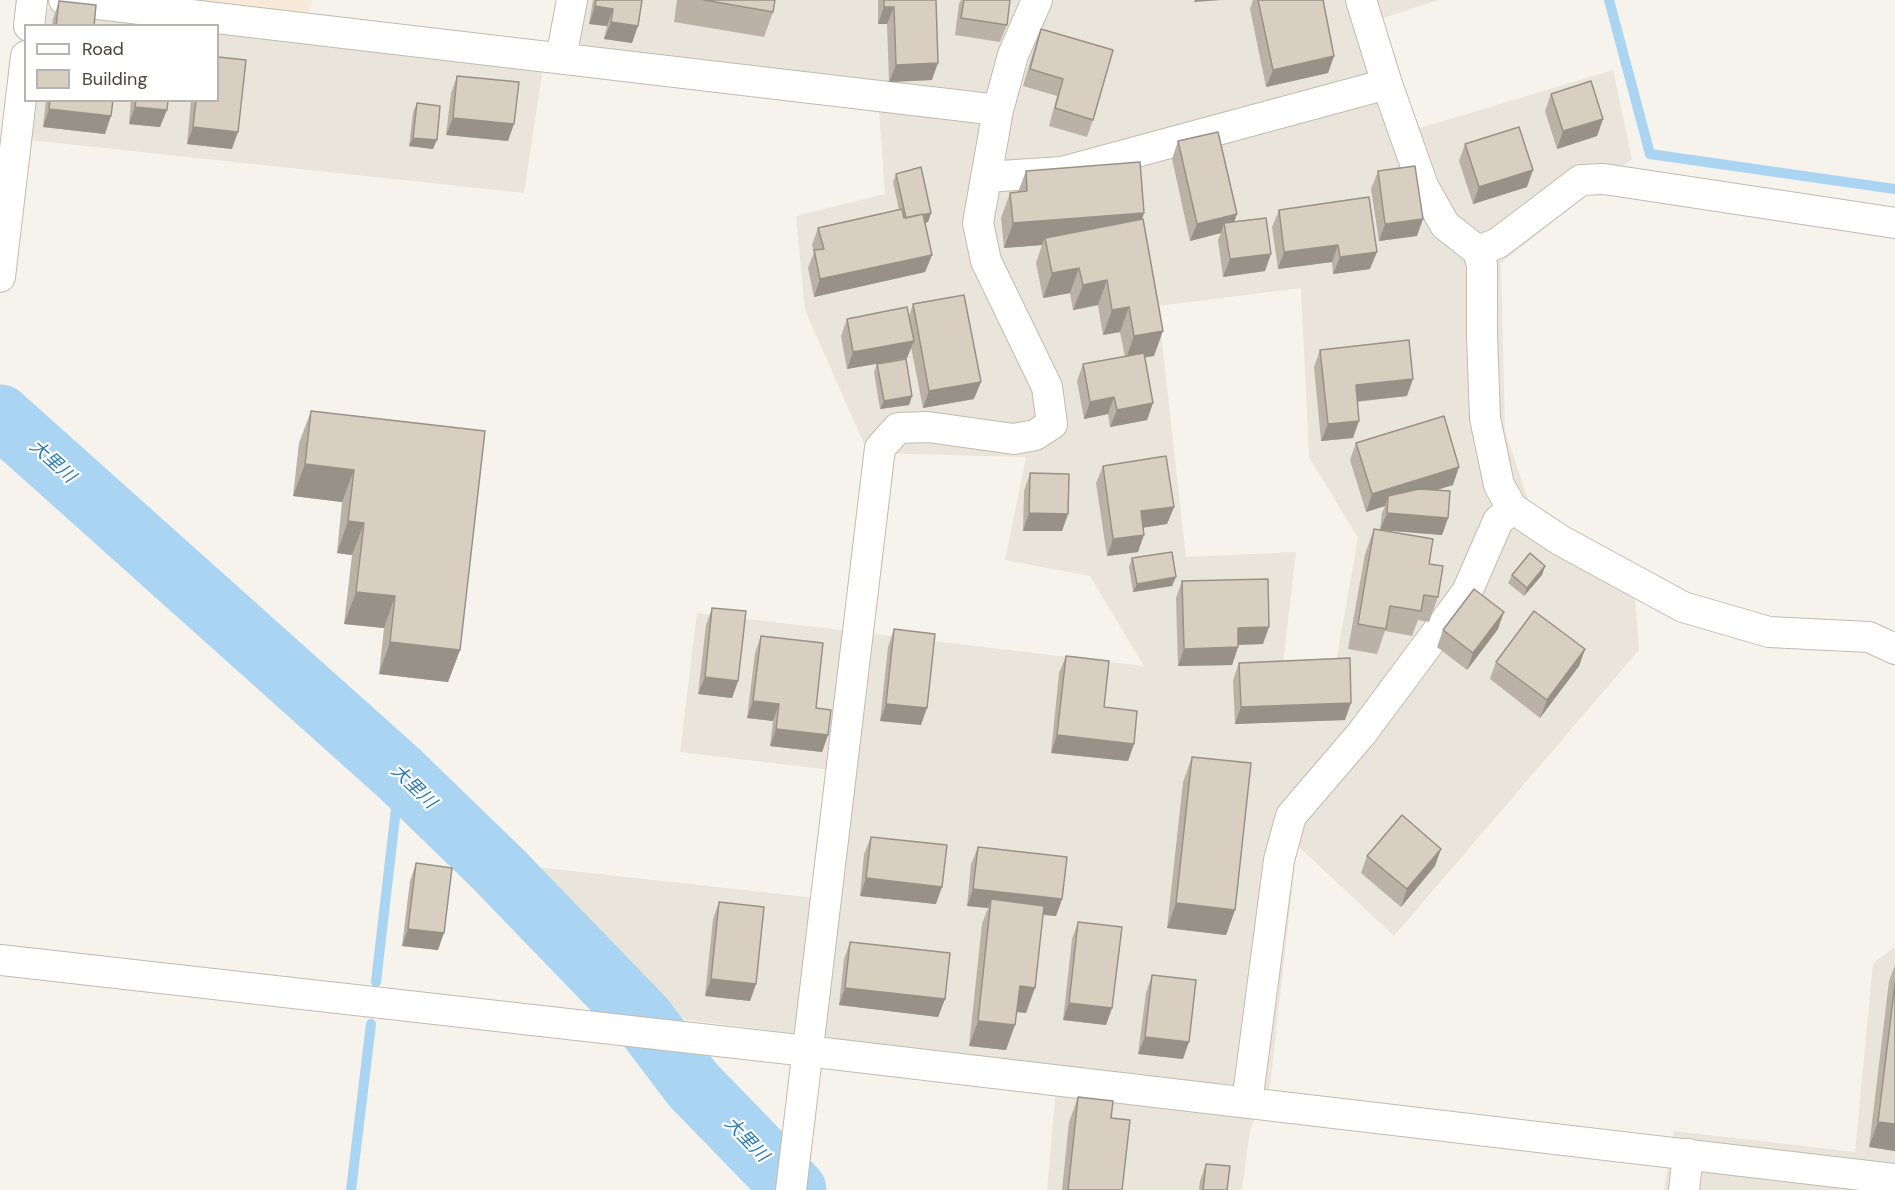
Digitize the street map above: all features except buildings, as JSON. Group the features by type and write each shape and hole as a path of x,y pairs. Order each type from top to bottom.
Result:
{"street":[{"path":"29,24 32,0"},
{"path":"64,0 998,110"},
{"path":"561,58 572,0"},
{"path":"793,1176 880,448 898,428 928,427 1014,439 1035,435 1052,424 1047,387 986,261 978,223 998,110 1013,55 1037,0"},
{"path":"1362,0 1387,84 1423,186 1445,225 1478,251 1482,266 1485,418 1499,485 1512,508 1560,540 1683,607 1769,632 1886,642"},
{"path":"0,277 24,73"},
{"path":"986,177 1062,172 1387,84"},
{"path":"1478,251 1498,243 1581,180 1604,179 1895,223"},
{"path":"1247,1103 1279,860 1291,816 1362,733 1467,591 1498,521 1512,508"},
{"path":"0,960 678,1036 1895,1179"},
{"path":"1684,1190 1688,1154"}],"shaded area":[{"path":"158,0 312,0 308,19"},
{"path":"581,0 1439,0 1376,20 1420,128 1613,70 1632,159 1501,263 1505,431 1531,508 1633,569 1639,650 1394,936 1297,845 1270,1086 1250,1130 1242,1190 1047,1190 1058,1067 680,1019 536,867 816,898 831,770 680,752 697,613 1144,666 1090,576 1005,560 1026,457 868,453 805,310 796,216 885,194 877,82 572,48","holes":["1301,288 1309,457 1358,538 1336,662 1283,664 1296,552 1186,557 1158,306"]},
{"path":"43,8 183,24 42,24"},
{"path":"219,29 543,67 524,193 29,140 33,102 219,102"},
{"path":"1895,947 1895,1190 1664,1190 1674,1131 1855,1152 1873,963"}],"waterway":[{"path":"1609,0 1650,154 1895,189"},
{"name":"大里川","path":"0,416 400,774 498,869 643,1019 693,1085 795,1190"},
{"path":"376,982 400,774"},
{"path":"351,1190 371,1024"}]}
